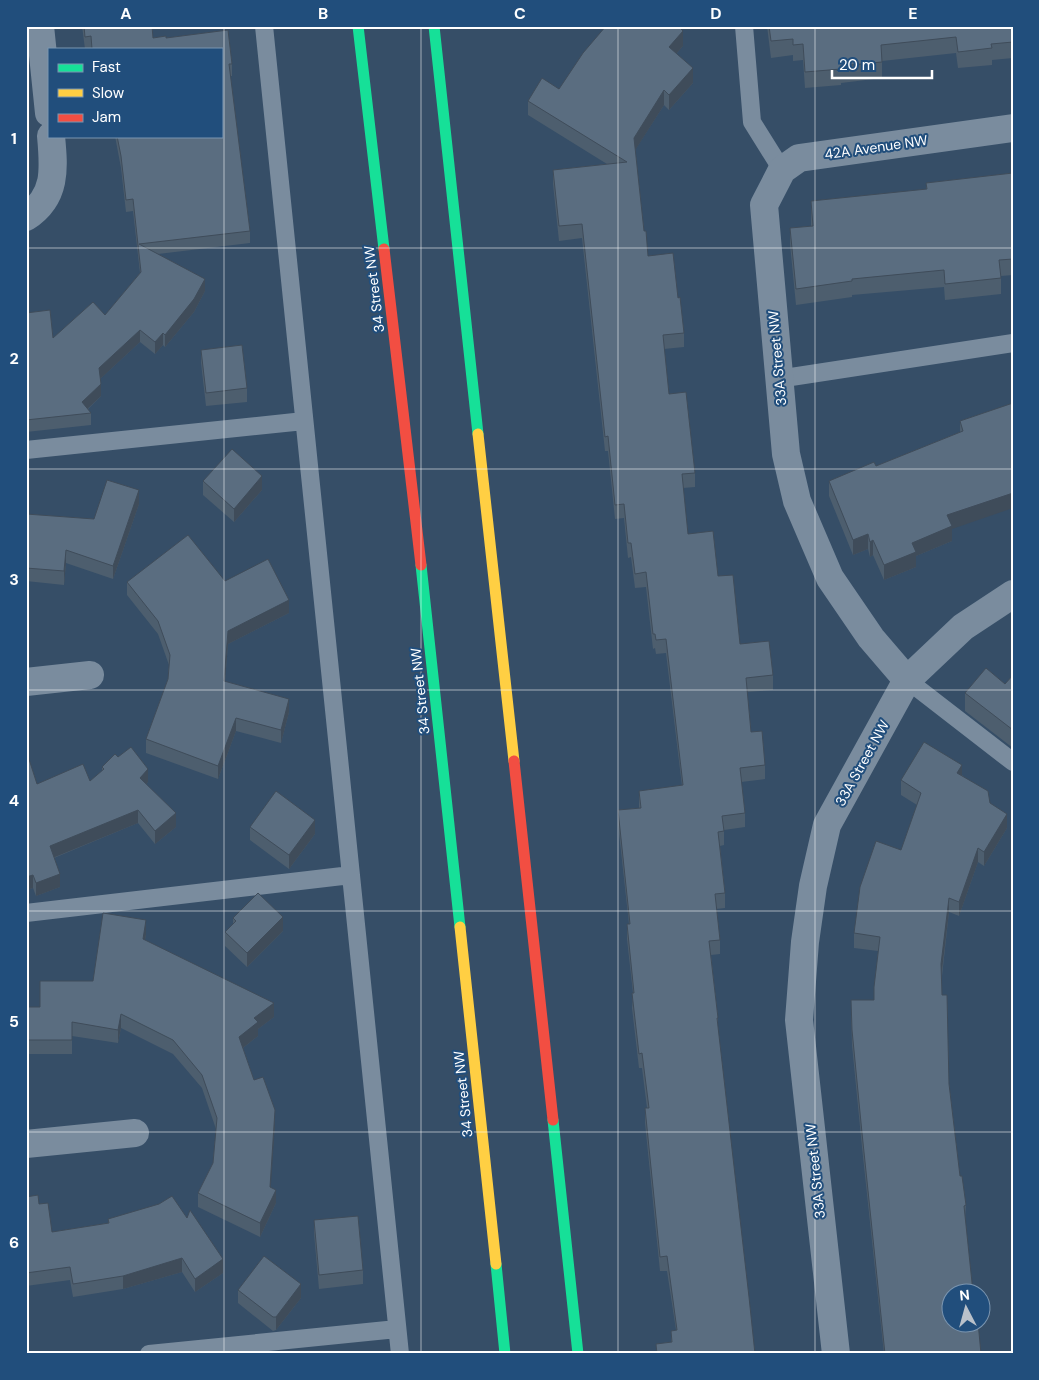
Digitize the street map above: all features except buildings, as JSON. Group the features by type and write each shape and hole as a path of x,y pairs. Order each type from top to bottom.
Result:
{"main road":[{"name":"34 Street NW","path":"358,26 433,664 506,1354"},
{"path":"434,26 578,1354"}],"street":[{"path":"40,26 48,103"},
{"name":"42A Avenue NW","path":"782,170 799,158 1013,128"},
{"path":"34,210 50,186 54,171 51,138"},
{"name":"33A Street NW","path":"782,170 764,205 786,454 797,501 830,578 871,638 907,680 828,825 812,886 804,942 799,1020 836,1354"},
{"path":"907,680 963,627 1013,594"},
{"path":"26,682 90,675"},
{"path":"26,1144 135,1133"}],"lane":[{"path":"264,26 400,1354"},
{"path":"744,26 752,122 782,170"},
{"path":"778,379 1013,343"},
{"path":"26,450 304,421"},
{"path":"907,680 1013,762"},
{"path":"26,913 351,875"},
{"path":"150,1354 397,1329"}],"traffic: fast":[{"path":"358,26 384,249"},
{"path":"434,26 478,434"},
{"path":"421,565 460,927"},
{"path":"553,1120 578,1354"},
{"path":"496,1264 505,1354"}],"traffic: slow":[{"path":"478,434 514,761"},
{"path":"460,927 496,1264"}],"traffic: jam":[{"path":"384,249 421,565"},
{"path":"514,761 553,1120"}]}
